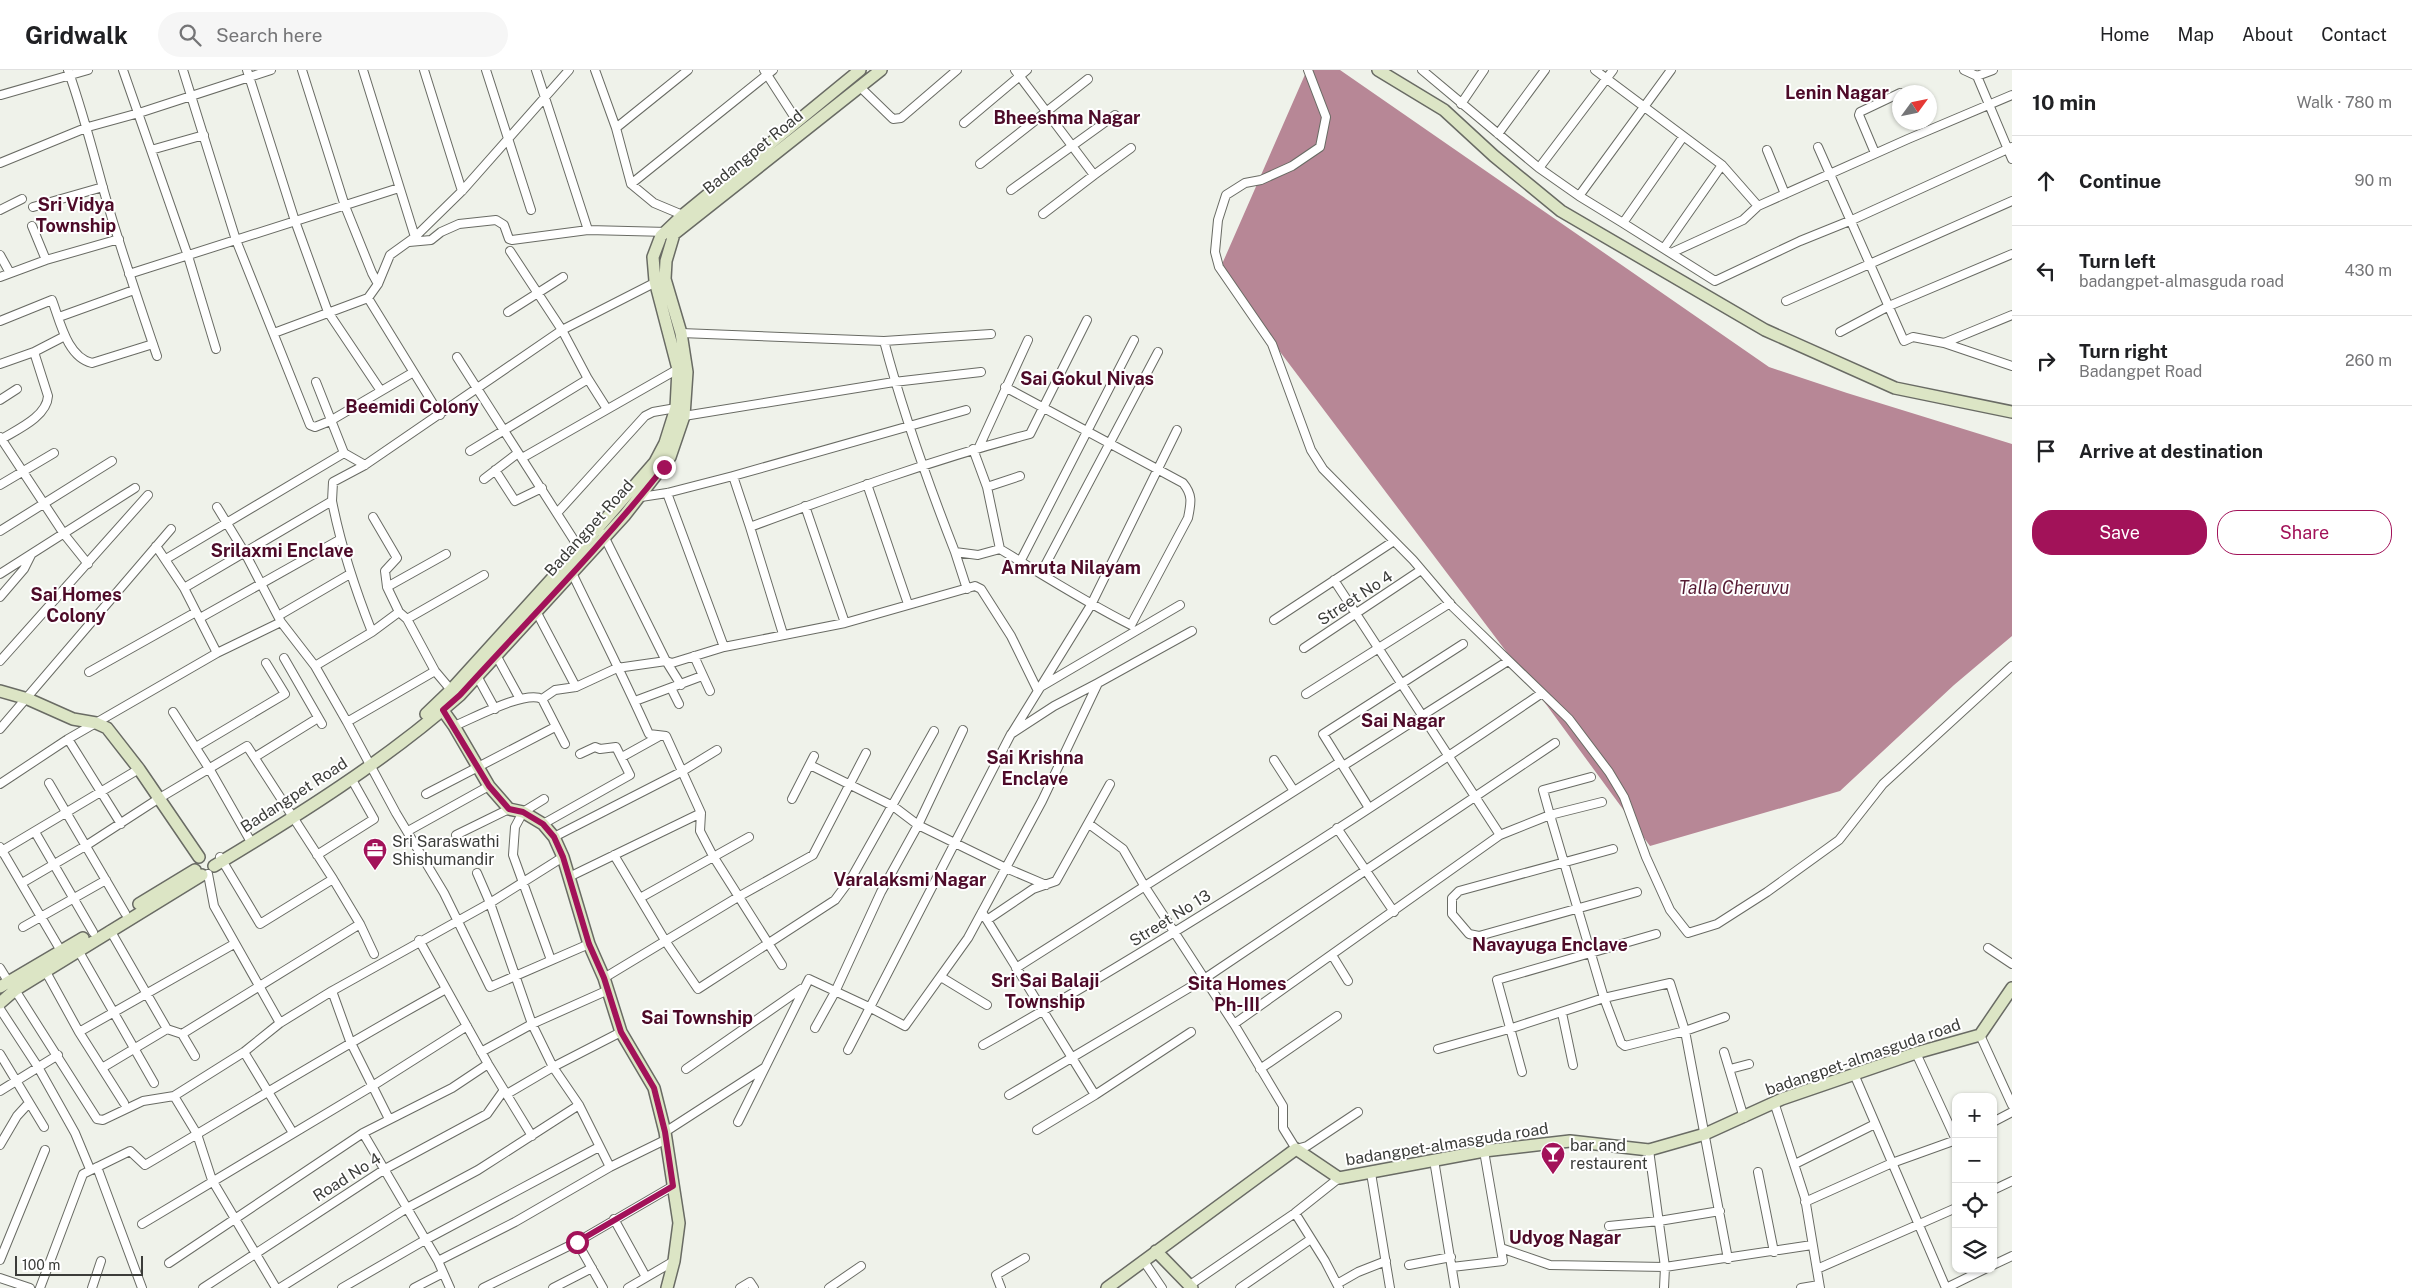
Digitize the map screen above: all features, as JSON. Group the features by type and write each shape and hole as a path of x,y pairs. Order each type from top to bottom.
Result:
{"street":[{"path":"1,95 69,72 88,70"},
{"path":"123,70 188,256 216,349"},
{"path":"183,70 236,240 307,421 315,427 330,422 412,373"},
{"path":"0,163 88,127 139,113 248,74 271,70"},
{"path":"302,70 345,206 378,284"},
{"path":"363,70 399,188 412,240"},
{"path":"424,70 462,191"},
{"path":"486,70 509,136 531,210"},
{"path":"536,70 588,230"},
{"path":"274,333 368,298 378,284 390,255 412,240 462,191 569,70"},
{"path":"594,70 616,128 632,184 654,203 688,217"},
{"path":"616,128 688,70"},
{"name":"Badangpet Road","path":"440,707 451,690 580,548 601,533 641,497 670,457 687,372 680,333 653,257 657,244 825,98 860,70"},
{"name":"Badangpet Road","path":"688,217 833,108 880,70"},
{"path":"860,87 893,119 897,120 957,70"},
{"path":"964,123 1017,73 1027,70"},
{"path":"1308,70 1326,117 1320,147 1292,166 1261,180 1245,183 1226,195 1218,220 1215,252 1219,268 1272,344 1311,450 1323,469 1422,570 1450,603 1569,719 1609,772 1624,797 1646,857 1670,910 1688,933 1717,924 1767,892 1838,840 1883,784 2012,666"},
{"path":"1378,70 1444,110 1494,156 1561,211 1765,330 1895,388 2012,412"},
{"path":"1422,70 1540,168 1579,196 1715,281 1800,241 1852,220 2010,148"},
{"path":"1461,104 1484,70"},
{"path":"1498,134 1545,70"},
{"path":"1595,70 1722,165 1758,206"},
{"path":"1540,168 1613,70"},
{"path":"1579,196 1671,70"},
{"path":"1964,70 1977,76 2010,148 2012,159"},
{"path":"1977,76 1993,70"},
{"path":"69,72 88,127 103,187 129,274 157,356"},
{"path":"632,184 768,72 797,122"},
{"path":"1017,73 1094,175"},
{"path":"248,74 295,221 328,312 381,391"},
{"path":"980,164 1088,79"},
{"path":"1671,253 1744,220 1758,206 1875,153 2012,96"},
{"path":"1875,153 1859,115 1860,112 1892,97"},
{"path":"825,98 833,108"},
{"path":"1011,190 1115,115"},
{"path":"151,150 204,135"},
{"path":"1623,223 1683,137"},
{"path":"1818,147 1904,341 1913,337 1944,343 2012,366"},
{"path":"1043,214 1131,148"},
{"path":"1767,150 1785,194"},
{"path":"1664,248 1722,165"},
{"path":"33,208 103,187"},
{"path":"129,274 399,188"},
{"path":"0,210 22,199"},
{"path":"1786,301 2012,201"},
{"path":"412,240 431,240 441,232 459,224 496,220 504,225 509,239 512,240 588,230 670,232"},
{"path":"32,226 46,260"},
{"path":"0,276 46,260 119,239"},
{"path":"510,251 562,330 588,379 607,409"},
{"path":"1840,332 1889,306 2012,254"},
{"path":"0,255 10,273"},
{"path":"508,312 563,277"},
{"path":"372,632 350,574 340,540 332,501 334,482 365,465 440,415 562,330 660,280"},
{"name":"Badangpet Road","path":"7,986 46,972 250,840 351,778 477,676 572,573 655,462 680,412 678,369 660,280"},
{"path":"59,317 134,290"},
{"path":"368,298 412,373 440,415"},
{"path":"0,321 52,300 65,336 76,352 87,361 92,362 153,344"},
{"path":"1944,343 2012,315"},
{"path":"750,527 867,484 976,448 1030,434 1087,320"},
{"path":"680,333 884,341 991,334"},
{"path":"0,364 34,352 65,336"},
{"path":"1005,387 1088,430 1183,483 1189,491 1192,499 1188,518 1131,625 1091,605 1000,549 976,448 1005,387 1028,340"},
{"path":"1020,562 1134,340"},
{"path":"884,341 894,382 922,466 967,588"},
{"path":"34,352 48,396 48,404 43,412 0,439 64,534 88,564"},
{"path":"1041,573 1158,352"},
{"path":"457,357 476,390 580,548"},
{"path":"484,479 495,470 678,369"},
{"path":"558,512 645,416 653,412 680,412 894,382 982,372"},
{"path":"470,451 588,379"},
{"path":"316,382 330,422 344,453 365,465"},
{"path":"0,400 17,389"},
{"path":"641,497 667,493 733,476 966,410"},
{"path":"848,1050 869,1006 957,842 1011,734 1037,689 1091,605 1177,430"},
{"path":"0,485 20,471 54,453"},
{"path":"166,559 344,453"},
{"path":"0,531 112,461"},
{"path":"495,470 515,501 542,488"},
{"path":"733,476 784,634"},
{"path":"986,487 1020,476"},
{"path":"867,484 908,604"},
{"path":"0,574 135,488"},
{"path":"667,493 724,646"},
{"path":"0,661 148,495"},
{"path":"184,588 332,501"},
{"path":"805,506 845,623"},
{"path":"217,507 245,553 280,619 315,666 347,722 458,919 490,987 589,944"},
{"path":"373,517 397,558 385,571 387,587 399,612 407,620 435,671 451,690"},
{"path":"0,729 28,699 171,529"},
{"path":"601,533 666,661 681,685"},
{"path":"89,672 260,584 340,540"},
{"path":"1274,620 1394,541"},
{"path":"156,546 184,588 217,653"},
{"path":"955,552 978,555 1000,549"},
{"path":"0,597 24,569 32,554"},
{"path":"387,587 446,554"},
{"name":"Street No 4","path":"1304,648 1422,570"},
{"path":"572,573 650,734 658,737"},
{"path":"0,784 68,739 280,619 350,574"},
{"path":"407,620 484,575"},
{"path":"1334,580 1500,835"},
{"path":"542,699 555,690 576,687 617,668 666,661 672,663 724,646 845,623 976,586 981,589 1011,636 1037,689"},
{"path":"1306,694 1450,603"},
{"path":"1037,689 1180,605"},
{"path":"536,611 576,687"},
{"path":"315,666 372,632 399,612"},
{"path":"1011,734 1054,706 1192,631"},
{"path":"1369,808 1323,734 1402,685 1462,644"},
{"path":"496,655 520,699"},
{"path":"694,656 710,691"},
{"path":"255,756 320,721 284,658"},
{"path":"1016,968 1294,791 1422,716 1508,661"},
{"path":"196,747 285,694 266,663"},
{"path":"347,722 435,671"},
{"path":"477,676 494,710"},
{"path":"635,702 702,676"},
{"path":"738,1122 806,980 812,979 835,992 869,1006 905,1026 968,938 1042,801 1098,683"},
{"path":"671,688 679,704"},
{"path":"0,691 28,699 74,720 107,728 139,769 199,857 194,864 210,866 260,924 333,879"},
{"name":"Street No 13","path":"983,1045 1042,1012 1174,932 1369,808 1542,694"},
{"path":"454,726 520,699 536,696 542,699 565,744"},
{"path":"440,707 454,726 489,786 509,809 523,812 543,824 554,837 563,857 589,944 604,978 606,991 621,1032 654,1088 665,1136 679,1223 674,1261 667,1288"},
{"path":"173,712 210,770 250,840"},
{"path":"426,794 555,727"},
{"path":"815,1028 835,992 881,892 918,824 963,730"},
{"path":"614,855 666,942 698,989 767,942 835,900 852,877 934,731"},
{"path":"622,757 658,737 666,736 701,813 700,831 738,897 782,965"},
{"path":"68,739 121,824"},
{"path":"1009,1095 1204,979 1476,798 1555,743"},
{"path":"22,883 52,864 87,846 158,799 210,770 247,746 333,879 360,924 374,954"},
{"path":"543,824 630,776 616,747 600,749 595,747 580,754"},
{"path":"554,837 681,772 717,750"},
{"path":"604,978 738,897 813,855 866,753"},
{"path":"792,799 814,756"},
{"path":"1274,760 1294,791"},
{"name":"Badangpet Road","path":"292,814 369,763"},
{"path":"810,765 893,806 918,824 1006,868 1046,885"},
{"path":"61,951 1,850 67,814 139,769"},
{"path":"1591,777 1544,790 1604,998 1621,1043 1625,1046 1685,1031 1725,1018"},
{"path":"317,855 374,819 351,778"},
{"path":"49,783 125,913"},
{"path":"987,920 1033,889 1056,882 1110,784"},
{"path":"408,831 489,786"},
{"path":"544,799 523,812 515,827 512,855 551,960"},
{"path":"1234,1024 1500,835 1550,815 1602,802"},
{"path":"456,835 509,809"},
{"path":"568,876 701,813"},
{"path":"1089,824 1123,849 1144,887 1234,1024 1283,1106 1283,1128 1296,1149"},
{"path":"1337,828 1394,912"},
{"path":"35,832 93,932"},
{"path":"640,898 748,836"},
{"path":"1613,849 1564,861 1455,893 1451,903 1452,914 1469,934 1478,936 1637,892"},
{"path":"0,968 7,986 58,1055 97,1119 103,1120 143,1102 174,1096 244,1052 280,1024 332,991 490,902 521,881 563,857"},
{"path":"210,866 214,906 280,1024"},
{"name":"Badangpet Road","path":"0,1002 7,986 61,951 210,866"},
{"path":"477,873 490,902 514,977 532,1024 553,1067 579,1105 610,1167"},
{"path":"23,927 106,880"},
{"path":"982,912 1095,1095"},
{"path":"182,1034 360,924"},
{"path":"110,930 167,1029 182,1034 195,1056"},
{"path":"1522,1072 1497,980 1656,934"},
{"path":"420,940 481,1052 532,1136"},
{"path":"79,1032 234,944"},
{"path":"1988,948 2012,964"},
{"path":"78,950 154,1083"},
{"path":"1332,955 1348,981"},
{"path":"46,972 79,1032 124,1103"},
{"path":"940,977 987,1005"},
{"path":"1438,1049 1562,1013 1604,998 1670,983 1685,1031 1728,1259"},
{"path":"686,1069 802,988"},
{"name":"badangpet-almasguda road","path":"1296,1149 1339,1178 1484,1151 1570,1141 1649,1150 1705,1134 1744,1118 1774,1102 1916,1053 1980,1034 2012,988"},
{"path":"40,1288 83,1174 130,1151 145,1165 269,1092 350,1041 446,989"},
{"path":"332,991 350,1041 374,1085 389,1120"},
{"path":"481,1052 532,1024 606,991"},
{"path":"0,1009 38,1067 94,1168 142,1288"},
{"path":"1562,1013 1573,1065"},
{"path":"1260,1069 1337,1016"},
{"path":"142,1224 212,1180 374,1085 467,1026"},
{"path":"102,1068 134,1047 167,1029"},
{"path":"506,1092 621,1032"},
{"path":"1037,1130 1095,1095 1191,1032"},
{"path":"1980,1034 2012,1105"},
{"path":"244,1052 294,1133"},
{"path":"1724,1052 1744,1118"},
{"path":"1916,1053 1955,1138"},
{"path":"0,1054 28,1104 44,1127"},
{"path":"0,1092 15,1080 58,1055"},
{"path":"169,1262 364,1133 452,1088 488,1064"},
{"path":"1730,1070 1749,1064"},
{"path":"438,1261 515,1222 665,1136 764,1068"},
{"path":"1854,1074 1946,1288 1977,1273"},
{"name":"Road No 4","path":"203,1288 385,1169 487,1114 506,1092"},
{"path":"174,1096 197,1134 212,1180 276,1288"},
{"path":"1774,1102 1795,1164 1805,1202 1820,1287 1801,1288"},
{"path":"0,1145 17,1116 28,1104"},
{"path":"280,1288 407,1208 478,1170 579,1105"},
{"path":"1107,1288 1120,1283 1142,1260 1296,1149 1307,1146 1358,1112"},
{"path":"1997,1120 2012,1112"},
{"path":"1795,1164 1875,1124"},
{"path":"364,1133 438,1261 450,1288"},
{"path":"1805,1202 1892,1163 1952,1141"},
{"path":"342,1288 425,1240 599,1147"},
{"path":"0,1260 45,1150"},
{"path":"1649,1150 1665,1267 1664,1288"},
{"path":"1452,1267 1503,1261 1484,1151"},
{"path":"1434,1160 1455,1288"},
{"path":"1758,1172 1774,1252"},
{"path":"1371,1173 1390,1288"},
{"path":"1156,1251 1192,1287 1295,1213 1339,1178"},
{"path":"1997,1188 2012,1181"},
{"path":"483,1288 577,1242 673,1186"},
{"path":"1817,1270 1952,1210"},
{"path":"1610,1226 1659,1222 1720,1211"},
{"path":"1295,1213 1338,1286 1358,1272 1386,1261"},
{"path":"614,1219 646,1276"},
{"path":"1240,1288 1253,1284 1311,1239"},
{"path":"577,1242 603,1288"},
{"path":"1501,1248 1550,1265 1665,1267 1812,1245"},
{"path":"1997,1263 2012,1256"},
{"path":"1409,1265 1451,1257"},
{"path":"1001,1288 996,1275 1025,1258"},
{"path":"92,1288 101,1260"},
{"path":"1142,1260 1162,1288"},
{"path":"628,1288 674,1261"},
{"path":"829,1288 861,1266"},
{"path":"553,1288 592,1268"},
{"path":"414,1288 443,1273"},
{"path":"0,1278 30,1288"},
{"path":"740,1288 750,1282 754,1288"}],"water":[{"name":"Talla Cheruvu","path":"1307,70 1340,70 1769,367 2012,444 2012,636 1954,685 1840,791 1650,846 1548,707 1219,271"}],"place":[{"name":"Sri Saraswathi Shishumandir","path":"375,871"},
{"name":"bar and restaurent","path":"1553,1175"}],"district":[{"name":"Lenin Nagar","path":"1837,92"},
{"name":"Bheeshma Nagar","path":"1067,117"},
{"name":"Sri Vidya Township","path":"76,214"},
{"name":"Sai Gokul Nivas","path":"1087,378"},
{"name":"Beemidi Colony","path":"412,406"},
{"name":"Srilaxmi Enclave","path":"282,550"},
{"name":"Amruta Nilayam","path":"1071,567"},
{"name":"Sai Homes Colony","path":"76,604"},
{"name":"Sai Nagar","path":"1403,720"},
{"name":"Sai Krishna Enclave","path":"1035,768"},
{"name":"Varalaksmi Nagar","path":"910,879"},
{"name":"Navayuga Enclave","path":"1550,944"},
{"name":"Sri Sai Balaji Township","path":"1045,990"},
{"name":"Sita Homes Ph-III","path":"1237,993"},
{"name":"Sai Township","path":"697,1017"},
{"name":"Udyog Nagar","path":"1565,1237"}],"route":[{"path":"577,1242 673,1186 665,1132 654,1088 621,1032 606,991 604,978 589,944 563,857 554,837 543,824 523,812 509,809 489,786 443,710 460,695 625,515 664,467"}]}
